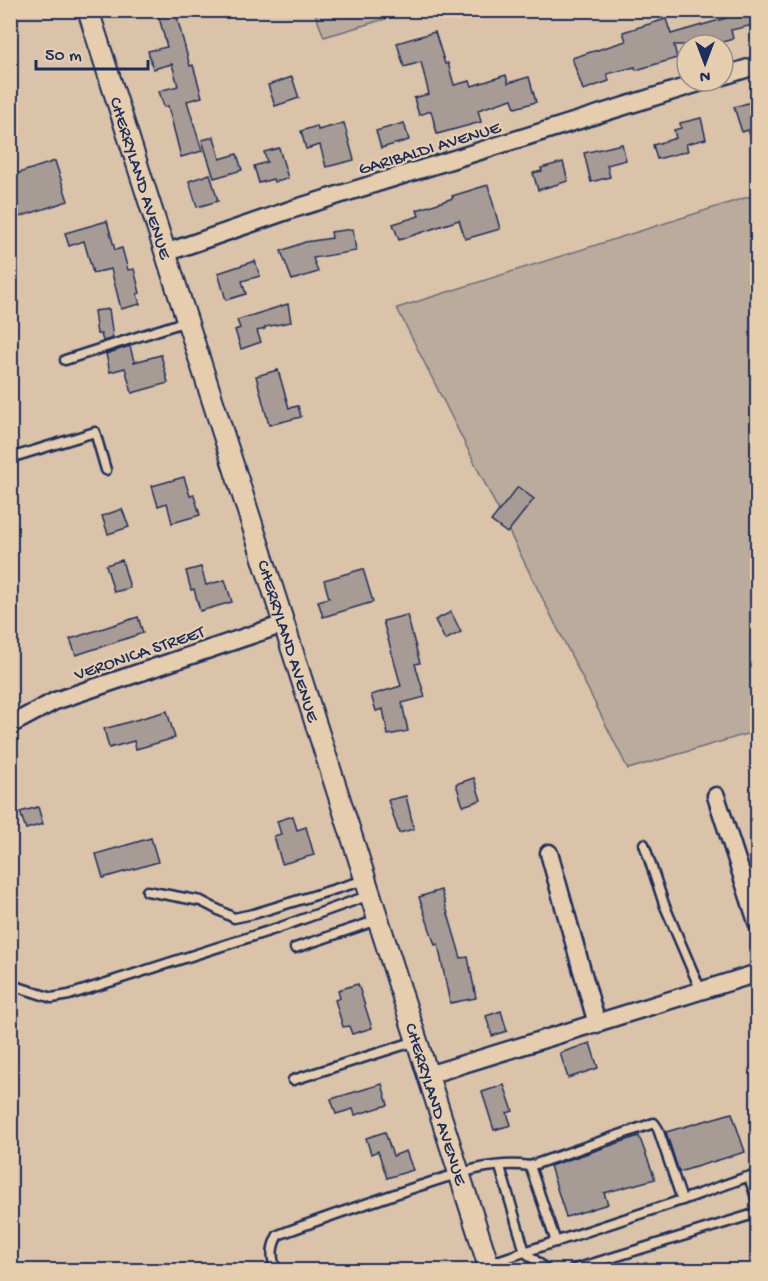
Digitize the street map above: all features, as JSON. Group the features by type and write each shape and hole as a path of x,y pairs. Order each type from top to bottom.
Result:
{"street":[{"name":"CHERRYLAND AVENUE","path":"88,10 489,1268"},
{"path":"735,72 758,65"},
{"name":"GARIBALDI AVENUE","path":"165,253 290,210 675,90"},
{"name":"VERONICA STREET","path":"10,725 55,701 284,624"},
{"path":"716,795 758,925"},
{"path":"549,853 597,1024"},
{"path":"428,1075 758,973"}],"lane":[{"path":"65,360 187,321"},
{"path":"10,458 95,432 106,470"},
{"path":"644,844 664,904 701,991"},
{"path":"147,891 201,901 234,918 368,888"},
{"path":"10,987 18,987 52,998 69,996 278,928 368,888"},
{"path":"295,948 378,920"},
{"path":"292,1080 417,1041"},
{"path":"276,1270 272,1255 273,1245 278,1235 349,1209 480,1167 519,1164 530,1166 654,1123 682,1200"},
{"path":"530,1166 556,1242"},
{"path":"500,1167 525,1252 547,1270"},
{"path":"489,1268 525,1252 748,1177 758,1203"},
{"path":"572,1270 751,1215 758,1209"}],"shaded area":[{"path":"314,11 412,11 324,37"},
{"path":"757,194 757,731 628,769 397,308"}],"building":[{"path":"157,10 175,10 190,66 193,65 202,97 187,101 202,151 181,157 168,106 164,107 159,91 178,86 172,64 153,69 148,51 167,47"},
{"path":"758,10 758,24 731,30 732,33 675,33 675,59 636,70 635,67 607,74 609,81 583,90 572,58 626,41 623,32 666,19 671,34"},
{"path":"435,32 454,85 470,81 472,86 506,75 508,83 529,77 536,102 515,108 512,99 478,110 481,122 437,134 431,111 419,115 414,98 429,94 421,62 404,67 397,43"},
{"path":"292,77 299,98 275,106 268,85"},
{"path":"758,100 758,150 756,151 748,130 742,132 734,107"},
{"path":"701,118 706,139 686,144 688,151 657,159 653,145 676,138 674,130 681,128 680,123"},
{"path":"344,123 354,160 326,167 320,145 306,149 301,131 317,126 318,130"},
{"path":"404,123 409,140 381,148 376,131"},
{"path":"214,137 220,159 237,154 242,170 214,178 202,140"},
{"path":"622,144 626,160 607,165 610,177 591,182 584,153"},
{"path":"279,148 288,178 259,183 254,166 267,162 264,152"},
{"path":"55,161 68,201 10,220 10,176"},
{"path":"563,162 568,181 538,190 533,173 542,171 541,168"},
{"path":"210,174 218,201 197,207 189,181"},
{"path":"488,185 500,229 465,239 459,220 399,240 393,224 419,216 417,210"},
{"path":"107,221 115,250 122,248 128,270 134,269 140,293 137,294 140,304 121,309 111,269 93,273 84,241 69,246 65,233"},
{"path":"353,229 356,251 313,258 318,272 292,280 281,251 305,242 332,238 331,232"},
{"path":"255,261 260,276 242,281 246,294 226,300 218,273"},
{"path":"288,304 291,322 265,327 257,331 261,342 241,349 235,330 240,328 237,320"},
{"path":"109,309 113,338 103,341 101,334 97,334 94,311"},
{"path":"130,346 134,362 161,355 168,383 132,393 125,368 110,372 106,354"},
{"path":"278,370 289,408 298,406 301,417 269,425 256,376"},
{"path":"184,477 190,496 194,495 200,515 172,523 167,503 158,506 152,486"},
{"path":"518,487 534,499 507,533 491,521"},
{"path":"122,509 129,527 108,534 102,516"},
{"path":"122,560 130,588 114,592 106,565"},
{"path":"201,567 206,585 225,580 232,602 200,611 186,571"},
{"path":"363,569 373,602 323,617 318,601 329,598 324,580"},
{"path":"451,612 461,632 445,640 435,620"},
{"path":"407,615 420,663 415,664 425,697 402,703 408,731 388,735 383,709 376,711 371,695 401,686 383,621"},
{"path":"138,617 143,633 76,655 70,639"},
{"path":"167,711 175,738 136,749 134,741 109,748 104,729"},
{"path":"474,778 481,800 463,806 456,784"},
{"path":"406,796 414,829 399,833 388,800"},
{"path":"38,807 43,824 26,829 20,812"},
{"path":"293,816 297,830 306,827 314,855 282,864 274,836 281,834 277,821"},
{"path":"151,838 158,862 103,878 96,854"},
{"path":"441,890 461,958 468,957 476,998 450,1003 438,944 435,945 419,897"},
{"path":"358,984 372,1028 352,1034 349,1026 343,1027 335,1000 340,998 338,990"},
{"path":"501,1011 507,1031 492,1036 486,1016"},
{"path":"590,1043 598,1068 568,1078 560,1053"},
{"path":"382,1084 388,1105 355,1115 353,1109 336,1114 331,1099"},
{"path":"504,1085 513,1111 507,1113 511,1125 494,1130 482,1092"},
{"path":"732,1113 745,1152 679,1172 666,1132"},
{"path":"385,1132 393,1156 406,1151 413,1170 387,1178 378,1151 371,1154 366,1138"},
{"path":"639,1136 655,1179 604,1193 608,1204 566,1217 550,1166"}]}
